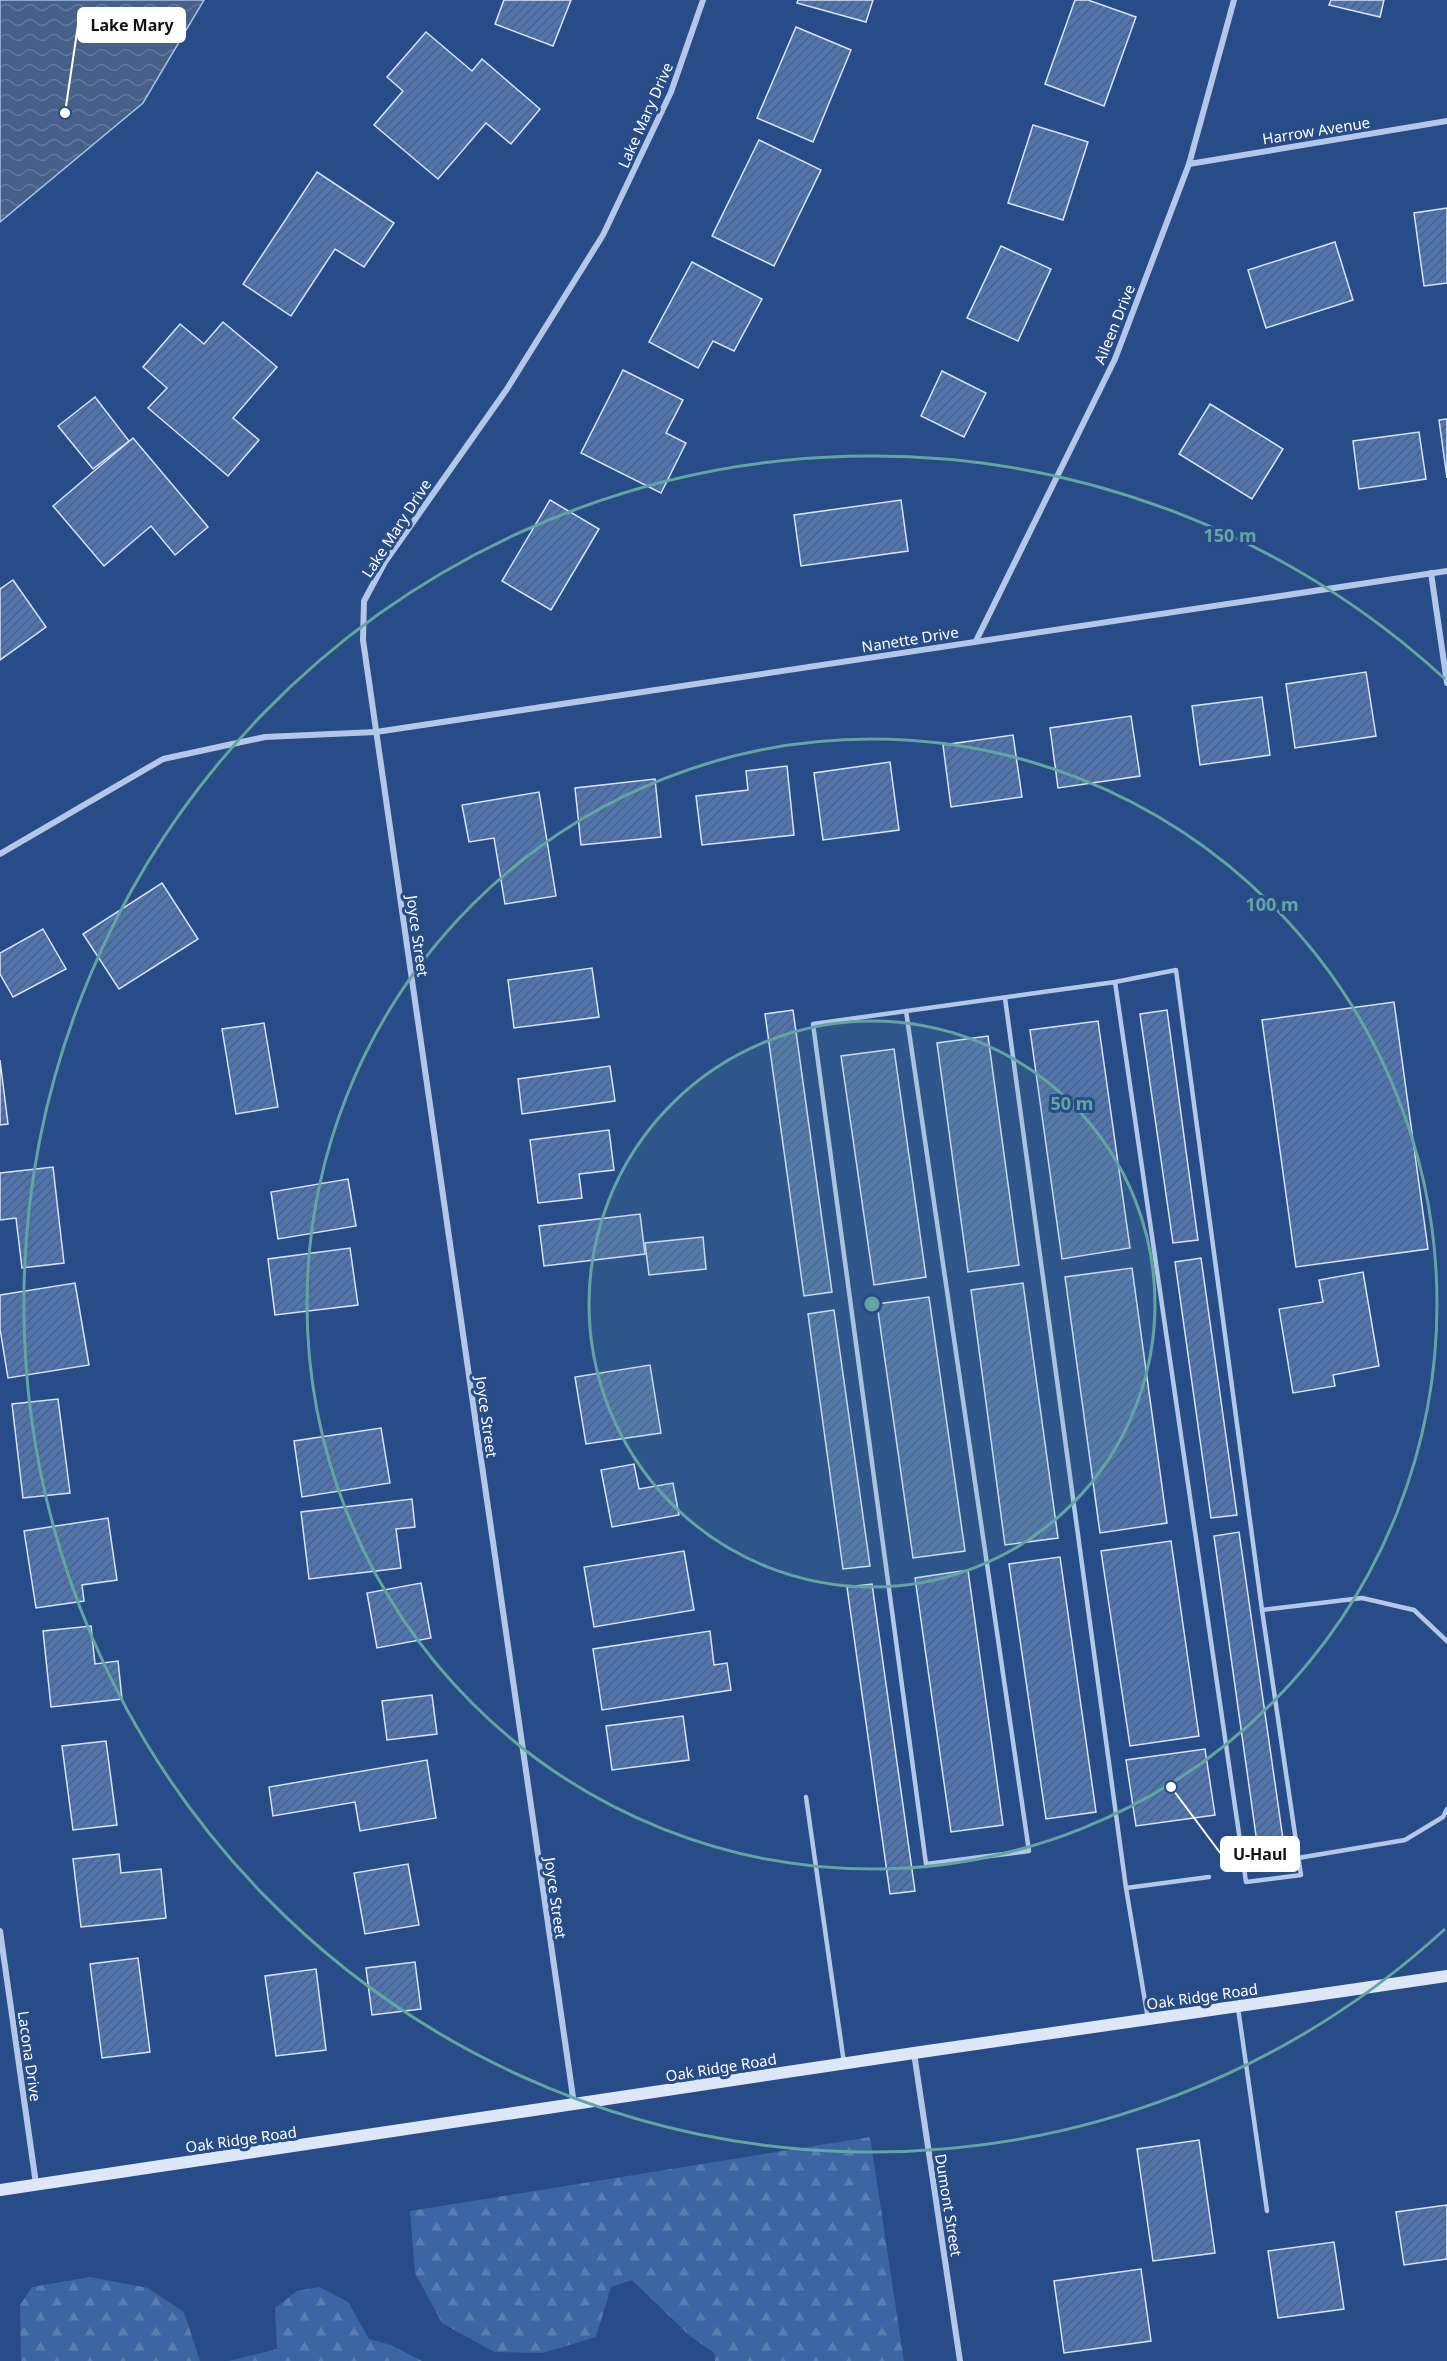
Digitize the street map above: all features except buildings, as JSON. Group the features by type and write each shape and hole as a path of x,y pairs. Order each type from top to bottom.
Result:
{"main road":[{"name":"Oak Ridge Road","path":"0,2190 844,2063 1447,1976"}],"street":[{"name":"Lake Mary Drive","path":"376,732 363,640 364,601 386,562 507,389 603,235 671,92 703,0"},
{"name":"Aileen Drive","path":"976,641 1115,359 1188,164 1234,0"},
{"name":"Harrow Avenue","path":"1188,164 1447,121"},
{"name":"Nanette Drive","path":"376,732 1447,571"},
{"path":"1431,573 1447,683"},
{"path":"0,854 163,759 265,737 376,732"},
{"name":"Joyce Street","path":"376,732 574,2105"},
{"name":"Lacona Drive","path":"0,1931 36,2184"},
{"name":"Dumont Street","path":"914,2053 960,2361"}],"lane":[{"path":"906,1011 1029,1851 926,1864 813,1024 906,1011 1005,998 1115,982 1176,970 1262,1610 1301,1875 1246,1882 1115,982"},
{"path":"1005,998 1126,1888 1148,2019"},
{"path":"1262,1610 1362,1598 1414,1610 1447,1641"},
{"path":"806,1797 844,2063"},
{"path":"1298,1858 1405,1840 1443,1817 1447,1809"},
{"path":"1126,1888 1209,1877"},
{"path":"1238,2005 1267,2211"}],"green space":[{"path":"870,2137 904,2361 715,2361 714,2353 690,2336 632,2280 611,2287 596,2337 543,2353 494,2352 442,2323 415,2273 410,2211"},
{"path":"90,2277 148,2288 184,2312 200,2361 21,2361 20,2305 32,2287"},
{"path":"320,2287 348,2302 369,2339 391,2345 422,2361 228,2361 277,2349 275,2308 297,2291"}],"water":[{"path":"0,0 204,0 143,103 0,222"}],"place":[{"name":"Lake Mary","path":"65,113"},
{"name":"U-Haul","path":"1171,1787"}]}
